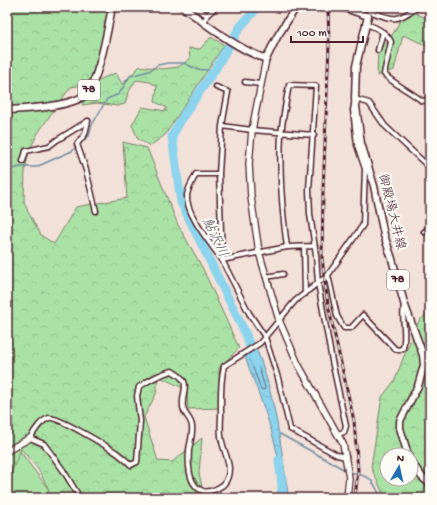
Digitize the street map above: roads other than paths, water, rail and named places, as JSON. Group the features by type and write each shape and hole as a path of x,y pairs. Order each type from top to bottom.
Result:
{"main road":[{"name":"78","path":"7,110 39,108 73,101 84,95 92,86 96,74 112,7"},
{"path":"183,7 239,46 266,59 277,37 296,7"},
{"path":"342,7 369,11"},
{"name":"御殿場大井線","path":"369,11 356,66 355,99 361,143 374,186 384,235 404,303 423,355 424,365 418,386 400,421 400,428 406,447"},
{"path":"419,473 430,484"}],"street":[{"path":"193,7 207,15"},
{"path":"204,22 207,15 216,7"},
{"path":"369,11 388,18 402,18 417,7"},
{"path":"366,24 389,36 391,42 384,74 388,79 412,93 422,101 430,100"},
{"path":"378,50 383,32"},
{"path":"266,59 252,130 249,180 259,252 279,320 298,364 343,444 347,464 347,498"},
{"path":"245,82 260,84"},
{"path":"287,248 280,172 282,133 289,85 316,86 314,135 309,190 310,214 315,246 318,283 332,362 346,426 344,432 338,434"},
{"path":"216,87 228,92 222,126 219,174 222,260"},
{"path":"7,451 30,438 39,425 51,418 65,423 118,454 131,466 137,462 140,421 137,396 139,388 148,381 172,371 180,375 186,385 183,406 185,414 190,418 192,424 189,450 191,477 200,489 205,491 213,491 224,484 228,476 229,468 220,435 221,383 224,366 260,343 295,301 328,275 363,225 365,169 357,145 353,110 355,99 369,103 396,138 430,168"},
{"path":"23,161 26,151 49,146 88,121 85,134 78,146 86,170 96,210"},
{"path":"222,126 314,135"},
{"path":"219,174 196,174 187,196 188,207 192,216 222,260 249,313 266,337 278,378 290,429 337,455 346,457"},
{"path":"424,232 430,226"},
{"path":"222,260 259,252 315,246"},
{"path":"304,247 305,294"},
{"path":"266,277 283,274"},
{"path":"328,275 337,316 344,328 351,328 363,315 395,349 399,350 403,348 406,339 402,312 404,303"},
{"path":"30,438 44,444 63,470 80,498"}],"water":[{"path":"257,350 277,421 288,494 287,498 281,498 281,473 275,443 245,357"}],"waterway":[{"name":"鮎沢川","path":"256,364 246,335 181,202 172,136 185,113 214,71 240,27 258,7"},
{"path":"7,170 21,167 36,167 72,151 89,136 92,125 107,99 119,94 130,76 149,71 158,65 168,63 184,63 196,69 214,71"},
{"path":"280,434 347,471"},
{"name":"鮎沢川","path":"279,460 282,485 281,498"},
{"path":"350,472 363,475 370,479 381,498"}],"railway":[{"path":"328,7 329,45 323,191 322,258 328,305 354,421 358,470 355,498"}]}
